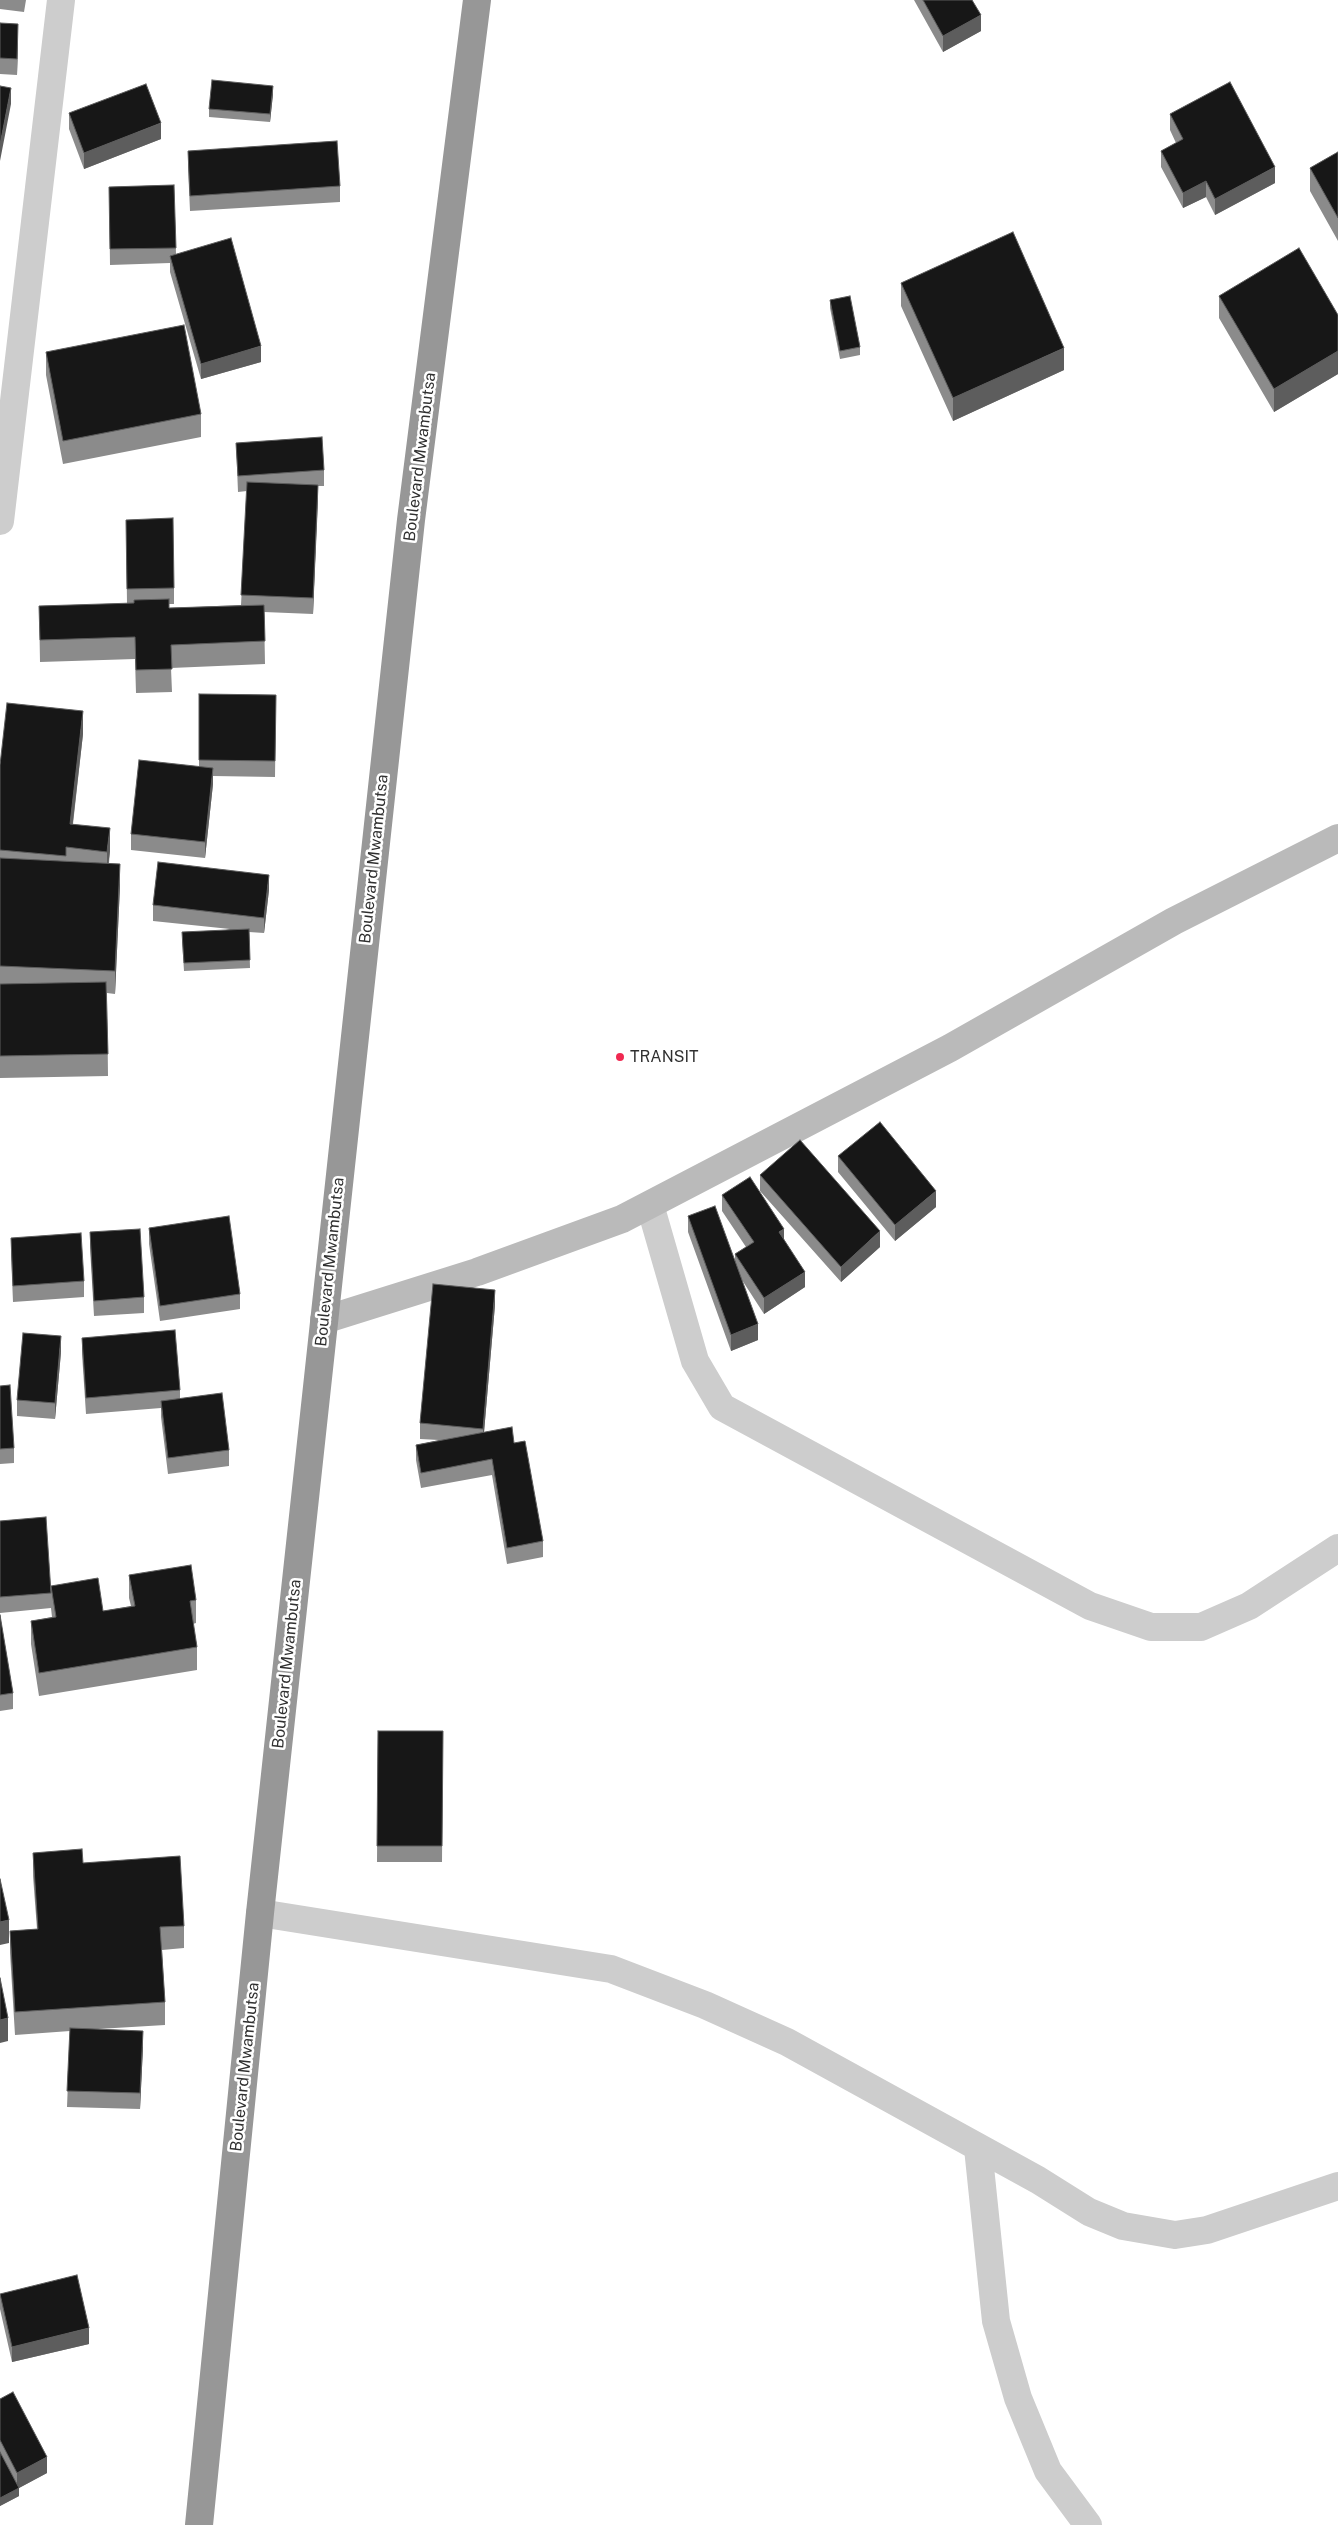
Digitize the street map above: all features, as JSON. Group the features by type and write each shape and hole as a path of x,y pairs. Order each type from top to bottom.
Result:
{"highway":[{"name":"Boulevard Mwambutsa","path":"199,2525 260,1913 324,1320 412,520 476,0"}],"street":[{"path":"0,521 61,0"},
{"path":"324,1320 477,1272 622,1219 950,1048 1174,920 1338,838"},
{"path":"650,1205 695,1362 722,1407 1090,1606 1151,1627 1201,1627 1249,1606 1338,1548"},
{"path":"260,1913 611,1969 705,2005 787,2042 1089,2212 1123,2226 1175,2235 1207,2230 1338,2186"},
{"path":"978,2148 996,2322 1018,2398 1048,2471 1088,2525"}],"building":[{"path":"923,0 972,0 981,15 943,36"},
{"path":"0,23 18,24 17,59 0,58"},
{"path":"212,80 273,86 270,114 209,109"},
{"path":"1230,82 1275,167 1215,199 1206,181 1183,193 1161,151 1183,139 1170,114"},
{"path":"146,84 161,123 84,153 69,113"},
{"path":"0,86 11,88 0,145"},
{"path":"337,141 340,186 190,196 188,151"},
{"path":"1338,152 1338,218 1310,168"},
{"path":"174,185 176,248 110,249 109,187"},
{"path":"1013,232 1064,348 953,398 901,283"},
{"path":"231,238 261,346 201,364 170,256"},
{"path":"1299,248 1338,315 1338,351 1274,389 1219,296"},
{"path":"850,296 860,347 840,351 830,300"},
{"path":"184,325 201,414 63,441 46,352"},
{"path":"322,437 324,470 238,476 236,443"},
{"path":"247,482 318,485 313,598 241,595"},
{"path":"173,518 174,588 127,589 126,520"},
{"path":"169,599 169,608 264,605 265,641 171,645 172,669 136,670 135,637 40,640 39,606 134,603 134,600"},
{"path":"199,694 276,695 275,761 199,760"},
{"path":"7,703 83,711 70,824 110,828 107,852 66,847 66,856 0,850 0,765"},
{"path":"139,760 213,768 205,842 131,834"},
{"path":"0,858 120,864 115,971 0,966"},
{"path":"158,862 269,875 264,918 153,905"},
{"path":"249,929 250,960 184,963 182,932"},
{"path":"106,982 108,1054 0,1056 0,984"},
{"path":"880,1122 936,1191 895,1225 838,1156"},
{"path":"800,1140 880,1231 841,1267 760,1175"},
{"path":"750,1177 784,1229 779,1232 805,1272 764,1298 735,1254 754,1242 722,1195"},
{"path":"715,1206 758,1324 731,1335 688,1216"},
{"path":"229,1216 240,1294 160,1306 149,1228"},
{"path":"140,1229 144,1297 94,1301 90,1232"},
{"path":"81,1233 84,1281 13,1286 11,1238"},
{"path":"433,1284 495,1290 483,1429 420,1423"},
{"path":"175,1330 180,1390 86,1398 82,1338"},
{"path":"23,1333 61,1336 55,1403 17,1400"},
{"path":"10,1385 14,1448 0,1449 0,1386"},
{"path":"222,1393 229,1450 168,1458 161,1401"},
{"path":"512,1427 514,1443 525,1441 543,1541 507,1548 492,1459 421,1473 416,1445"},
{"path":"46,1517 51,1593 0,1597 0,1521"},
{"path":"191,1565 196,1600 190,1601 197,1647 39,1673 31,1621 56,1617 51,1586 98,1578 103,1611 135,1606 129,1575"},
{"path":"0,1615 13,1693 0,1695"},
{"path":"378,1731 443,1731 442,1846 377,1846"},
{"path":"82,1849 83,1863 180,1856 184,1926 160,1927 165,2002 15,2012 10,1931 38,1929 33,1853"},
{"path":"0,1879 9,1920 0,1922"},
{"path":"0,1978 8,2018 0,2020"},
{"path":"70,2028 143,2031 140,2093 67,2091"},
{"path":"77,2275 89,2328 12,2347 0,2294"},
{"path":"13,2392 47,2457 17,2473 0,2440 0,2399"},
{"path":"0,2452 19,2488 0,2498"}],"place":[{"name":"TRANSIT","path":"620,1057"}]}
